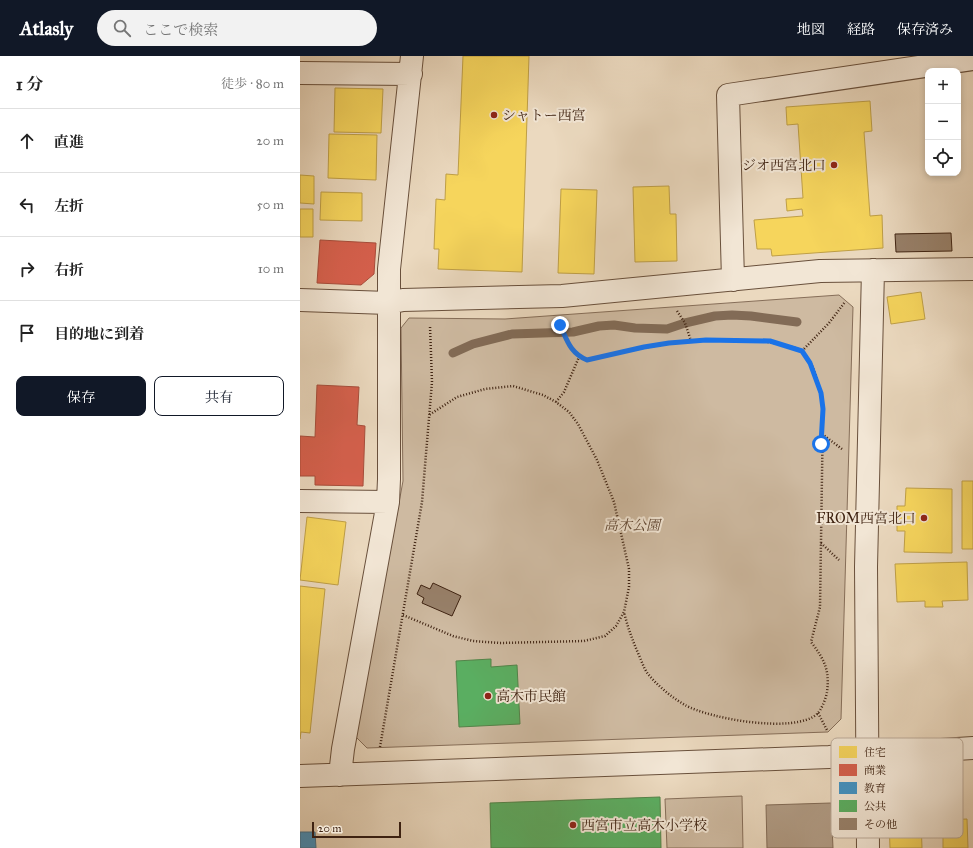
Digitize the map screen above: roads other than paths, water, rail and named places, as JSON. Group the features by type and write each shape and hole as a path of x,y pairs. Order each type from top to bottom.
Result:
{"street":[{"path":"732,280 728,95 973,59"},
{"path":"300,73 411,65 389,269 388,502 343,749 340,775"},
{"path":"300,300 388,303 403,300 428,299 515,298 557,296 820,272 973,269"},
{"path":"867,738 866,567 873,270"},
{"path":"300,501 388,502"},
{"path":"963,749 973,748"},
{"path":"300,776 831,755"},
{"path":"868,838 868,848"}],"waterway":[{"path":"453,353 473,344 512,334 573,332 599,326 614,325 635,328 667,329 715,316 732,315 797,322"}],"place":[{"name":"シャトー西宮","path":"494,115"},
{"name":"ジオ西宮北口","path":"834,165"},
{"name":"FROM西宮北口","path":"924,518"},
{"name":"高木市民館","path":"488,696"},
{"name":"西宮市立高木小学校","path":"573,825"}],"park label":[{"name":"高木公園","path":"632,525"}]}
